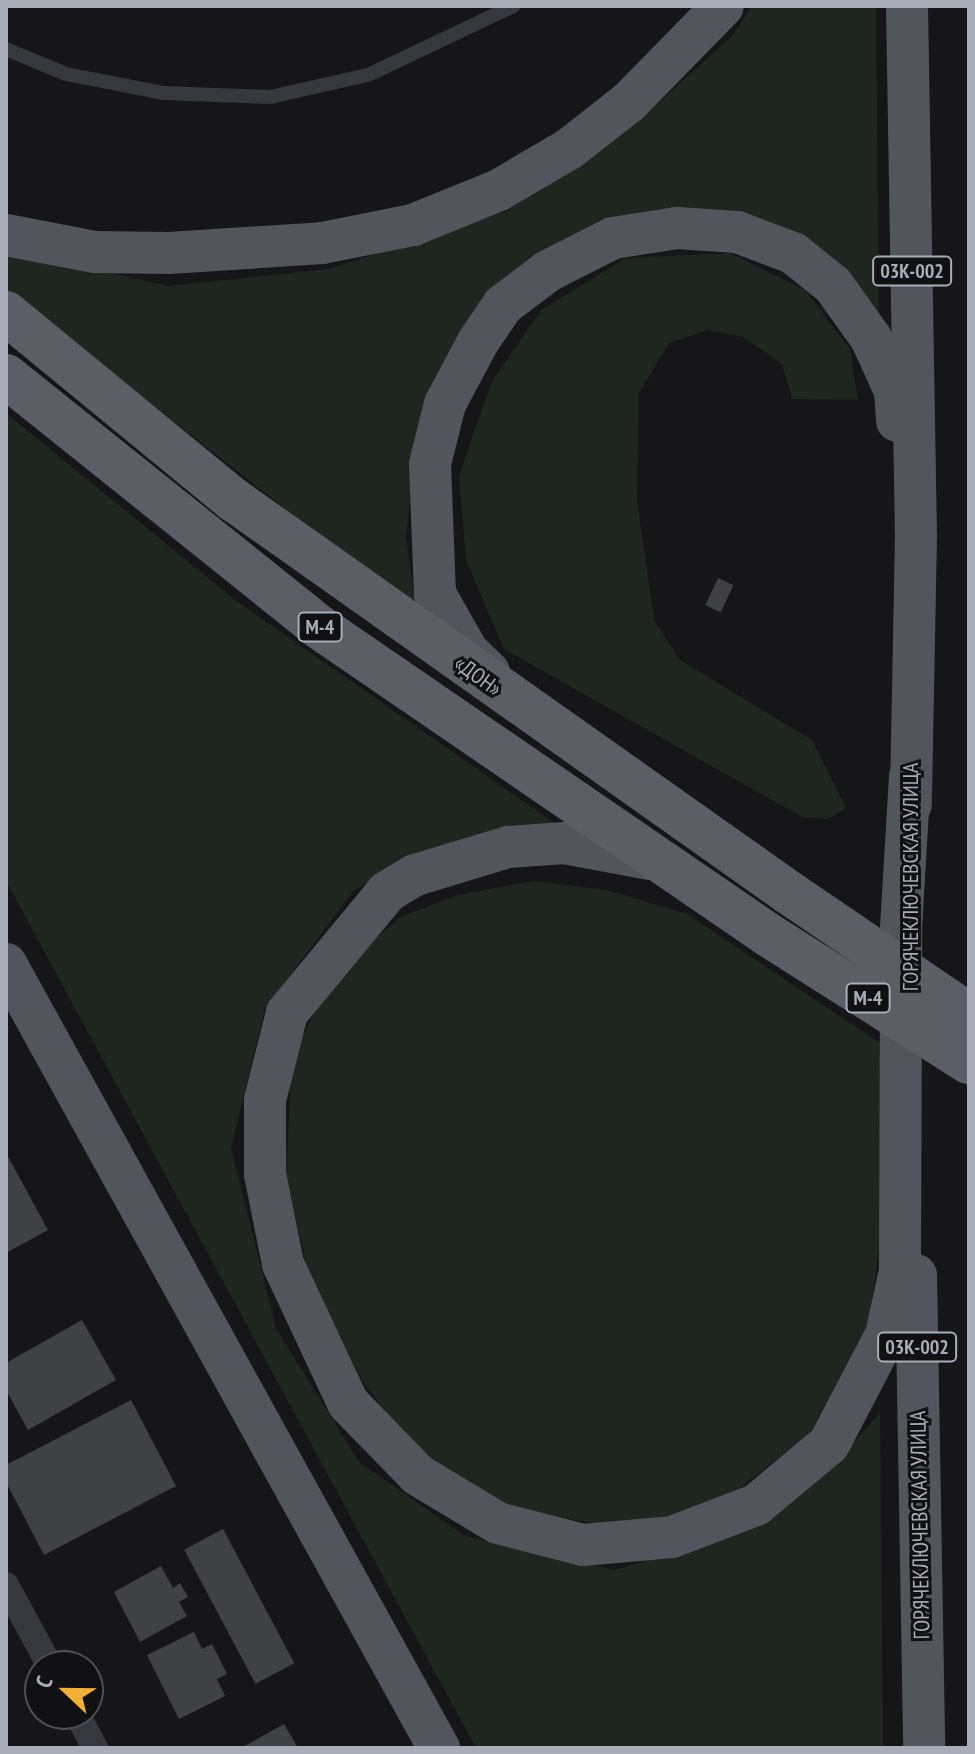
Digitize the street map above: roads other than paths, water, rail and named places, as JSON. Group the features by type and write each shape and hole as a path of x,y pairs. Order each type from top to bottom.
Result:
{"highway":[{"name":"«ДОН»","path":"6,313 234,500 558,735 969,1015"},
{"name":"М-4","path":"6,376 319,627 650,859 969,1062"}],"main road":[{"path":"6,235 95,252 169,253 322,243 413,225 499,190 569,149 629,102 723,6"},
{"name":"ГОРЯЧЕКЛЮЧЕВСКАЯ УЛИЦА","path":"907,6 916,535 910,728 911,947 924,1748"},
{"path":"558,735 468,652 435,594 428,525 430,464 445,404 503,305 548,271 613,238 677,228 737,232 793,253 833,285 871,338 895,391 902,514 916,535"},
{"path":"650,859 564,843 508,847 415,875 387,892 287,1013 265,1100 265,1174 283,1264 348,1403 418,1475 498,1523 583,1545 672,1537 756,1505 829,1444 886,1335 900,1271 901,928 910,776"},
{"path":"6,964 439,1748"}],"street":[{"path":"6,1585 41,1650"},
{"path":"85,1730 95,1748"}],"lane":[{"path":"6,49 66,74 148,90 270,97 368,75 513,6"}]}
